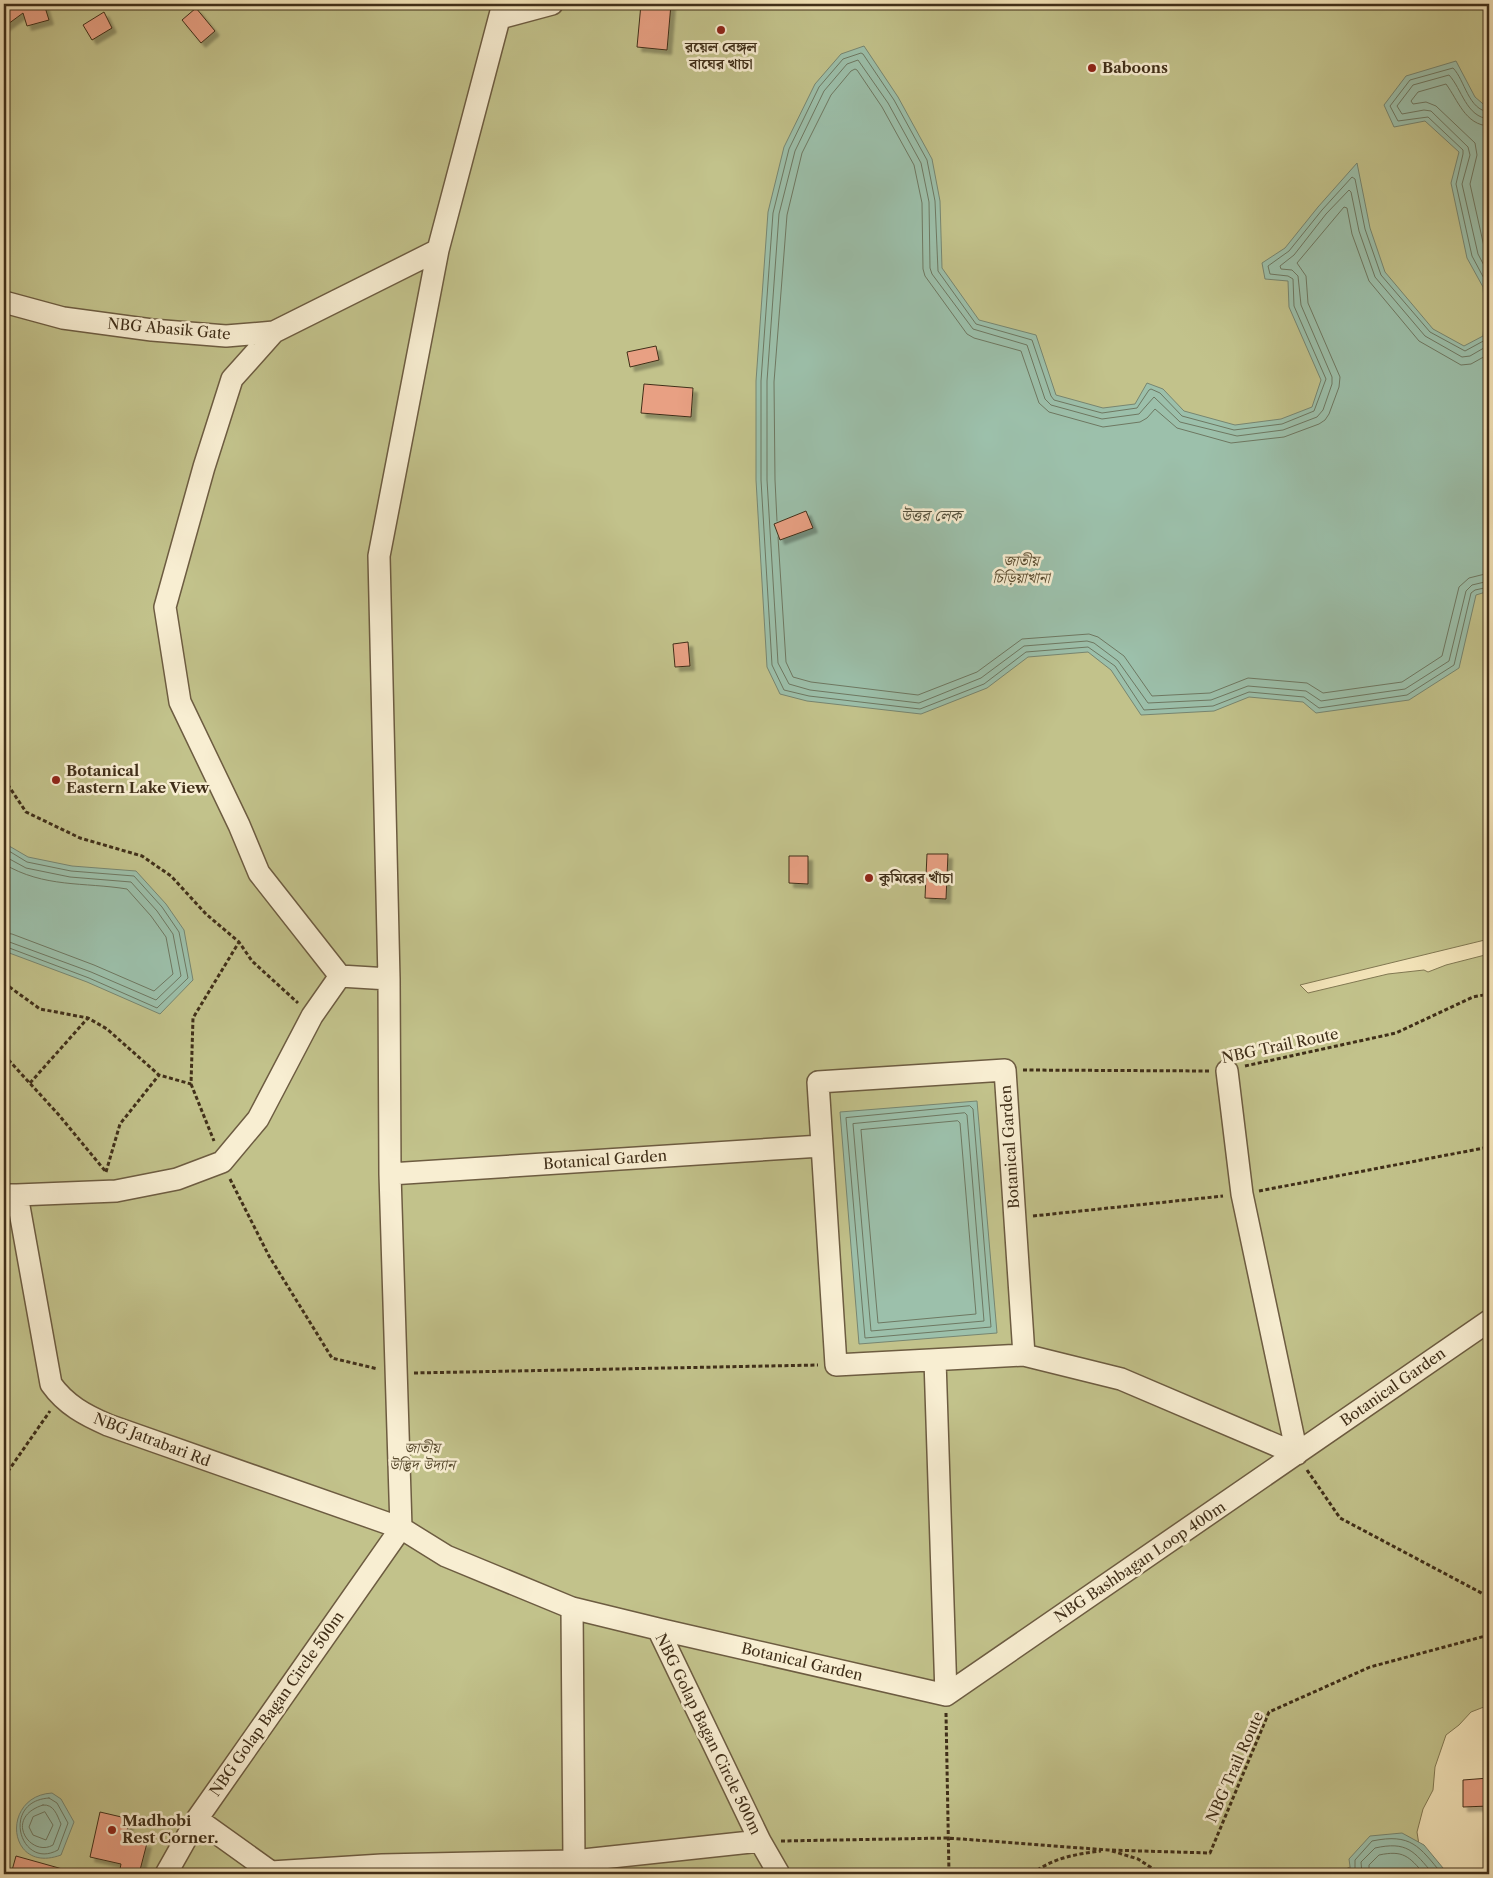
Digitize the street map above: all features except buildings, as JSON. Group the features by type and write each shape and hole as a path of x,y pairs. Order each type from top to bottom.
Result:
{"street":[{"path":"401,1528 390,1174 389,980 379,556 438,250 501,11 552,4"},
{"name":"NBG Abasik Gate","path":"4,302 63,318 152,330 226,336 274,332 438,250"},
{"path":"274,332 232,379 204,468 166,607 180,702 239,825 258,873 340,976 389,980"},
{"path":"10,1195 111,1182 177,1179 222,1162 258,1119 312,1016 340,976"},
{"name":"Botanical Garden","path":"836,1365 818,1082 1005,1070 1024,1355"},
{"path":"1227,1071 1242,1194 1297,1454"},
{"name":"Botanical Garden","path":"390,1174 821,1146"},
{"name":"NBG Jatrabari Rd","path":"10,1195 52,1384 60,1396 80,1412 108,1425 401,1528"},
{"name":"Botanical Garden","path":"1297,1454 1489,1321"},
{"path":"836,1365 1024,1355 1122,1379 1297,1454"},
{"path":"934,1360 946,1695"},
{"name":"NBG Bashbagan Loop 400m","path":"946,1695 1297,1454"},
{"name":"NBG Golap Bagan Circle 500m","path":"401,1528 446,1556 572,1608 658,1629 760,1841 574,1861 271,1872 197,1819 401,1528"},
{"path":"572,1608 574,1861"},
{"name":"Botanical Garden","path":"658,1629 946,1695"},
{"path":"166,1874 197,1819"},
{"path":"760,1841 779,1874"}],"path":[{"path":"4,779 26,812 80,838 142,856 171,876 206,914 239,942 252,961 312,1016"},
{"path":"239,942 193,1018 191,1084 222,1162 269,1256 332,1358 396,1373 836,1365"},
{"path":"4,988 6,984 40,1009 88,1018 107,1029 159,1075 191,1084"},
{"name":"NBG Trail Route","path":"1005,1070 1227,1071 1396,1033 1473,997 1489,994"},
{"path":"29,1083 88,1018"},
{"path":"4,1055 58,1114 111,1182"},
{"path":"111,1182 120,1124 159,1075"},
{"path":"4,1477 60,1396"},
{"path":"1297,1454 1340,1518 1489,1596"},
{"name":"NBG Trail Route","path":"1108,1850 1210,1852 1269,1712 1370,1666 1489,1635"},
{"path":"946,1695 950,1874"},
{"path":"760,1841 948,1838 1108,1850 1138,1859 1161,1874"},
{"path":"1032,1874 1043,1865 1074,1855 1108,1850"}],"green space":[{"name":"জাতীয় উদ্ভিদ উদ্যান","path":"4,4 1489,4 1489,939 1300,985 1308,993 1388,974 1424,970 1428,972 1446,965 1489,954 1489,1705 1471,1712 1446,1735 1435,1767 1433,1790 1423,1809 1417,1832 1419,1845 1366,1859 1344,1870 1343,1874 4,1874"}],"water":[{"name":"উত্তর লেক","path":"864,46 898,97 932,159 940,201 942,268 979,320 1036,335 1056,395 1103,408 1135,404 1147,383 1163,389 1184,411 1235,425 1281,419 1312,407 1321,380 1289,307 1288,281 1265,279 1262,263 1285,248 1357,163 1370,228 1385,272 1433,329 1464,346 1483,336 1485,313 1483,287 1467,258 1451,183 1459,152 1425,121 1394,127 1384,105 1406,76 1456,61 1475,97 1489,109 1489,591 1476,595 1459,668 1409,700 1316,713 1303,702 1249,697 1214,711 1141,715 1111,670 1088,652 1028,657 987,688 921,714 807,701 780,694 767,667 756,480 756,381 768,212 784,147 815,84 841,54"},
{"path":"4,843 28,857 72,866 136,871 166,904 184,930 193,980 160,1014 87,982 4,951"},
{"path":"977,1101 997,1333 859,1344 840,1112"},
{"path":"52,1793 61,1799 74,1822 61,1855 43,1858 29,1854 21,1845 17,1833 18,1819 24,1807 35,1797"},
{"path":"1402,1833 1424,1845 1448,1874 1351,1874 1349,1859 1370,1836"}],"place":[{"name":"রয়েল বেঙ্গল বাঘের খাচা","path":"721,30"},
{"name":"Baboons","path":"1092,68"},
{"name":"Botanical Eastern Lake View","path":"56,780"},
{"name":"কুমিরের খাঁচা","path":"869,878"},
{"name":"Madhobi Rest Corner.","path":"112,1830"}],"park label":[{"name":"জাতীয় চিড়িয়াখানা","path":"1021,570"}]}
